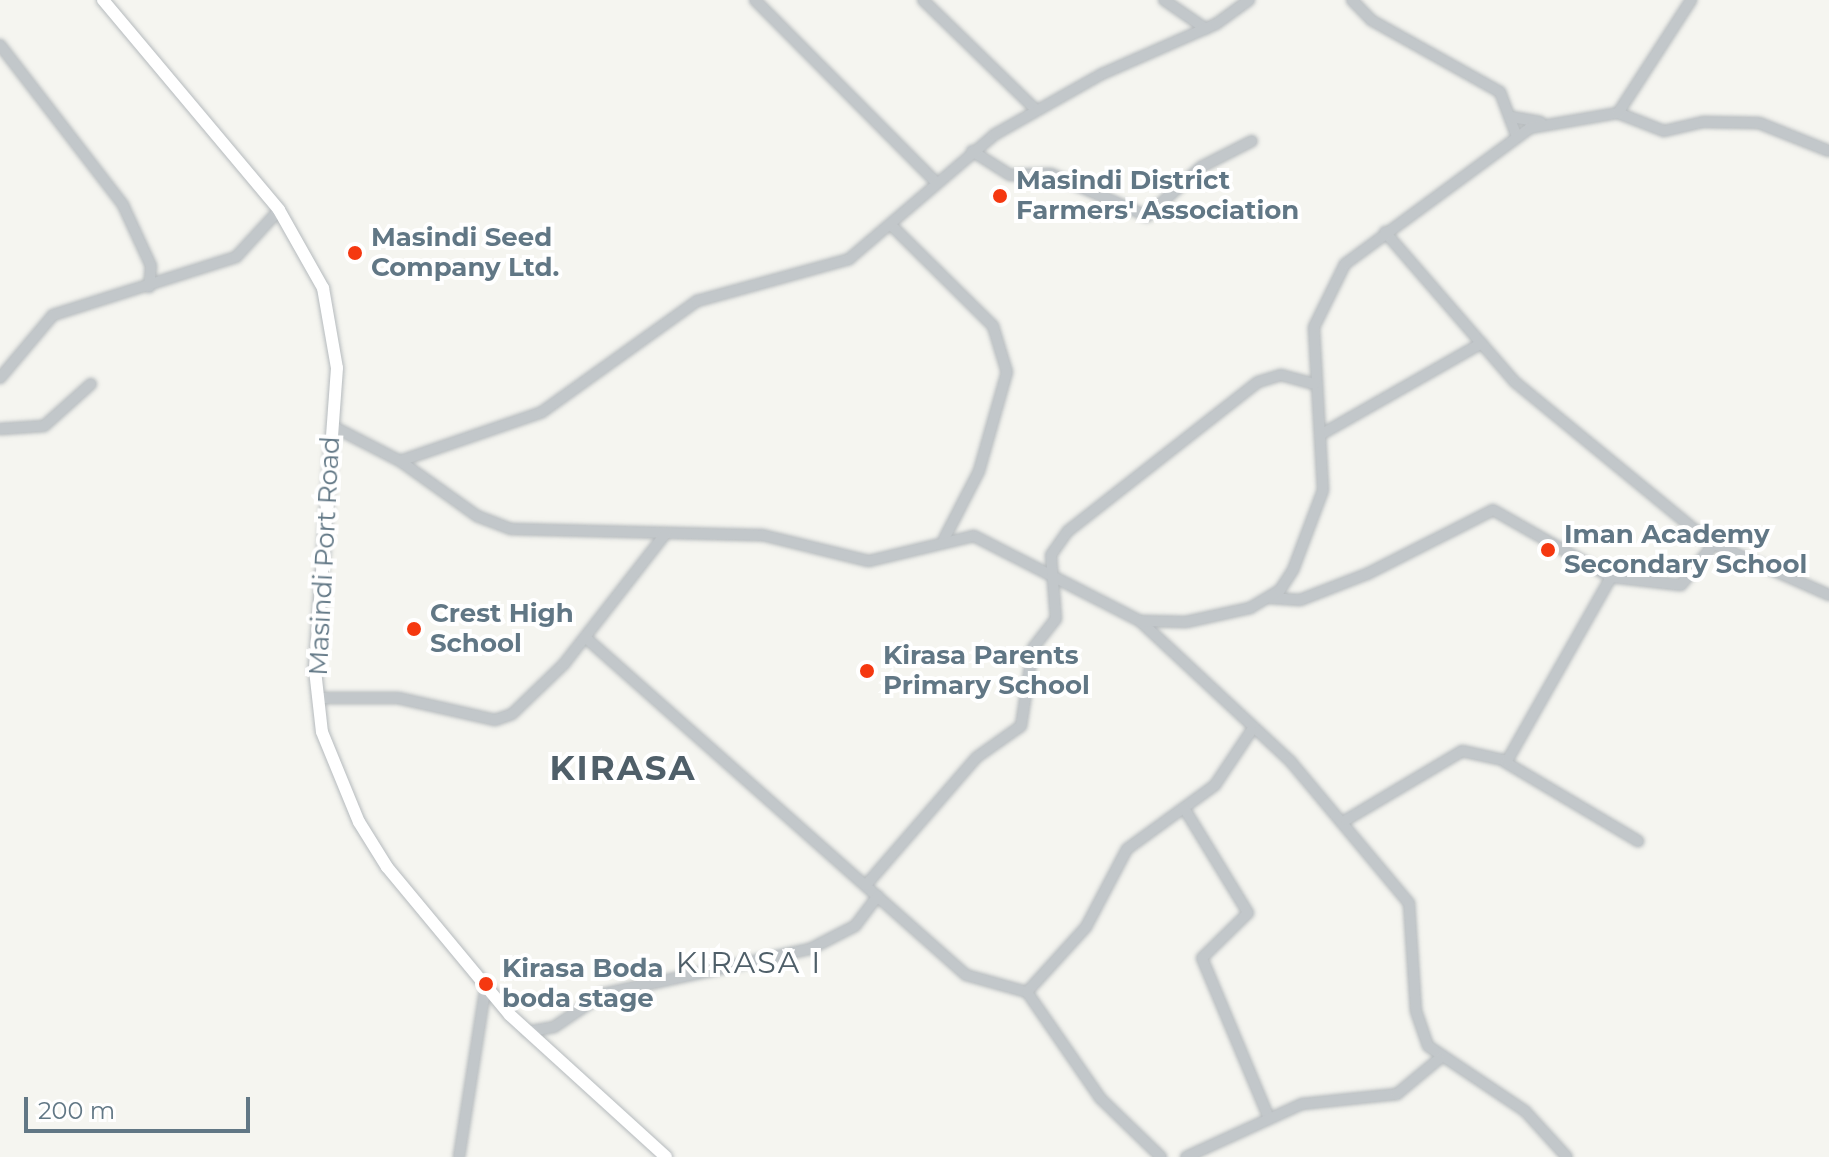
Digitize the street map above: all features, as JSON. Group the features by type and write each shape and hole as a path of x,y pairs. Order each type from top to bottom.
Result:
{"main road":[{"name":"Masindi Port Road","path":"103,0 279,210 328,305 337,368 318,698 334,771 359,822 387,867 526,1032 666,1157"}],"street":[{"path":"755,0 937,183"},
{"path":"923,0 1035,109"},
{"path":"1164,0 1206,29"},
{"path":"400,461 542,412 697,301 838,264 893,227 972,151 1035,109 1206,29 1249,0"},
{"path":"1352,0 1368,18 1500,92 1517,137"},
{"path":"1618,113 1691,0"},
{"path":"0,45 123,205 151,266 149,287"},
{"path":"1512,117 1544,122 1618,113 1664,131 1759,123 1829,151"},
{"path":"1270,598 1319,516 1320,435 1313,340 1321,309 1345,264 1517,137 1544,122"},
{"path":"972,151 1010,175 1046,173 1076,181 1147,216 1201,167 1252,141"},
{"path":"0,378 53,315 236,257 279,210"},
{"path":"893,227 993,326 1007,372 979,471 944,539"},
{"path":"1385,232 1539,403 1712,544 1829,595"},
{"path":"1320,435 1482,343"},
{"path":"866,885 977,757 1021,726 1033,648 1056,619 1051,555 1068,531 1258,382 1281,375 1315,384"},
{"path":"0,429 44,426 91,384"},
{"path":"332,426 400,461 477,516 511,529 762,535 869,561 944,539 987,539 1140,621 1346,820 1409,903 1416,1011 1439,1059 1525,1111 1567,1157"},
{"path":"1140,621 1186,622 1270,598 1300,600 1367,574 1493,510 1611,577 1681,585 1712,544"},
{"path":"318,698 398,698 495,720 512,714 586,638 666,533"},
{"path":"1505,762 1611,577"},
{"path":"586,638 966,975 1027,992 1100,1098 1161,1157"},
{"path":"1027,992 1086,927 1127,849 1184,808 1233,766 1251,731"},
{"path":"1346,820 1456,753 1473,750 1505,762 1638,841"},
{"path":"1184,808 1248,913 1202,958 1268,1116"},
{"path":"526,1032 554,1027 603,994 810,949 855,926 878,896"},
{"path":"459,1157 486,984"},
{"path":"1186,1157 1268,1116 1302,1104 1397,1094 1439,1059"}],"place":[{"name":"Masindi District Farmers' Association","path":"1000,196"},
{"name":"Masindi Seed Company Ltd.","path":"355,253"},
{"name":"Iman Academy Secondary School","path":"1548,550"},
{"name":"Crest High School","path":"414,629"},
{"name":"Kirasa Parents Primary School","path":"867,671"},
{"name":"Kirasa Boda boda stage","path":"486,984"}],"district":[{"name":"KIRASA","path":"623,769"},
{"name":"KIRASA I","path":"749,963"}]}
